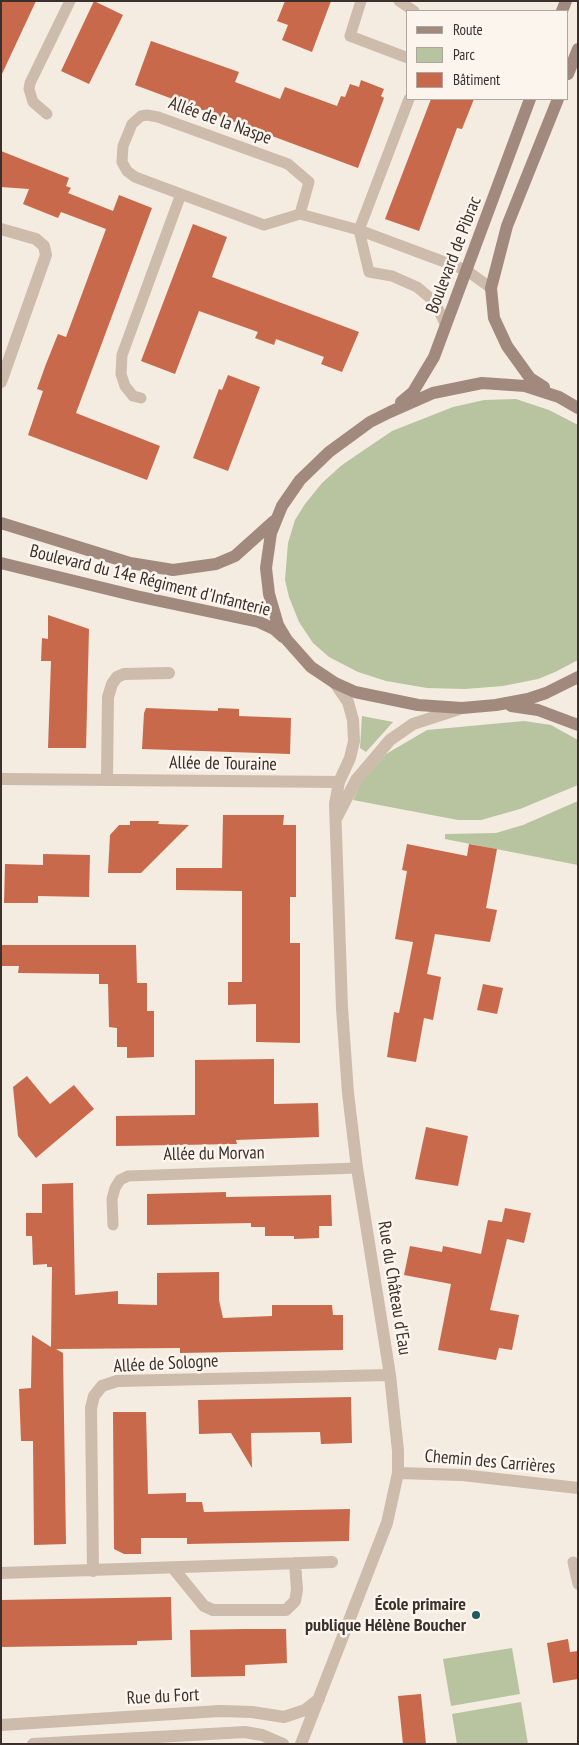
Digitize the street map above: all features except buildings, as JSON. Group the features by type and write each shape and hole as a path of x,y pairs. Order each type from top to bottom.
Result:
{"street":[{"path":"569,72 578,50"},
{"name":"Boulevard de Pibrac","path":"390,412 413,392 434,358 445,324 487,220 530,100"},
{"path":"558,100 506,226 491,288 494,318 507,346 530,378 578,408"},
{"path":"1,229 36,239 44,246 46,255 6,362 1,382"},
{"path":"559,397 525,386 482,383 433,393 390,412 351,435 313,467 290,493 277,518 267,550 266,582 278,625 287,640 311,667 335,683 356,692 418,705 462,708 496,705 546,693 578,677"},
{"name":"Boulevard du 14e Régiment d'Infanterie","path":"1,522 130,563 173,570 216,564 235,556 254,542 277,518"},
{"name":"Boulevard du 14e Régiment d'Infanterie","path":"1,563 136,596 259,622 274,629 287,640"},
{"path":"107,780 108,697 112,684 124,674 169,673"},
{"name":"Rue du Château d'Eau","path":"302,1744 388,1523 398,1473 398,1451 390,1375 357,1168 342,1008 335,821 339,782 350,758 354,741 353,720 348,702 335,683"},
{"path":"496,705 538,710 578,725"},
{"name":"Rue du Château d'Eau","path":"335,821 356,780 390,740 413,724 462,708"},
{"name":"Allée de Touraine","path":"1,779 339,782"},
{"name":"Allée de Sologne","path":"93,1571 91,1408 94,1396 102,1386 117,1382 390,1375"},
{"name":"Chemin des Carrières","path":"398,1473 462,1475 578,1488"},
{"path":"1,1573 332,1562"},
{"path":"173,1568 204,1606 213,1610 286,1610 295,1601 297,1590 295,1563"},
{"name":"Rue du Fort","path":"1,1725 220,1711 252,1712 284,1717 305,1710 320,1697"},
{"path":"33,1744 245,1732 262,1735 283,1744"}],"lane":[{"path":"47,114 33,102 30,84 70,1"},
{"path":"362,1 350,36 406,57"},
{"path":"400,1 413,10"},
{"path":"409,100 359,230 369,272 392,276 417,287 435,302 445,324"},
{"name":"Allée de la Naspe","path":"147,115 158,117 288,164 309,182 300,214 264,225 135,177 124,167 123,146 135,119 147,115"},
{"path":"140,398 133,396 125,386 121,374 122,355 181,194"},
{"path":"300,214 359,230 466,270 491,288"},
{"name":"Allée du Morvan","path":"113,1225 112,1198 114,1188 120,1180 128,1176 357,1168"},
{"path":"573,1562 578,1584"}],"green space":[{"path":"516,399 549,410 578,425 578,660 538,679 503,686 465,689 427,688 386,681 358,672 329,657 313,643 299,622 289,597 285,580 288,543 295,520 305,504 322,483 342,465 392,431 453,407 484,400"},
{"path":"362,716 393,722 366,752 360,748"},
{"path":"524,721 551,725 578,740 578,785 520,809 481,820 458,820 353,800 360,784 386,754 427,730"},
{"path":"578,801 578,865 445,839 445,834 496,833 523,825"},
{"path":"512,1648 520,1694 451,1706 443,1659"},
{"path":"521,1702 528,1744 457,1744 452,1714"}],"place":[{"name":"École primaire publique Hélène Boucher","path":"476,1615"}]}
